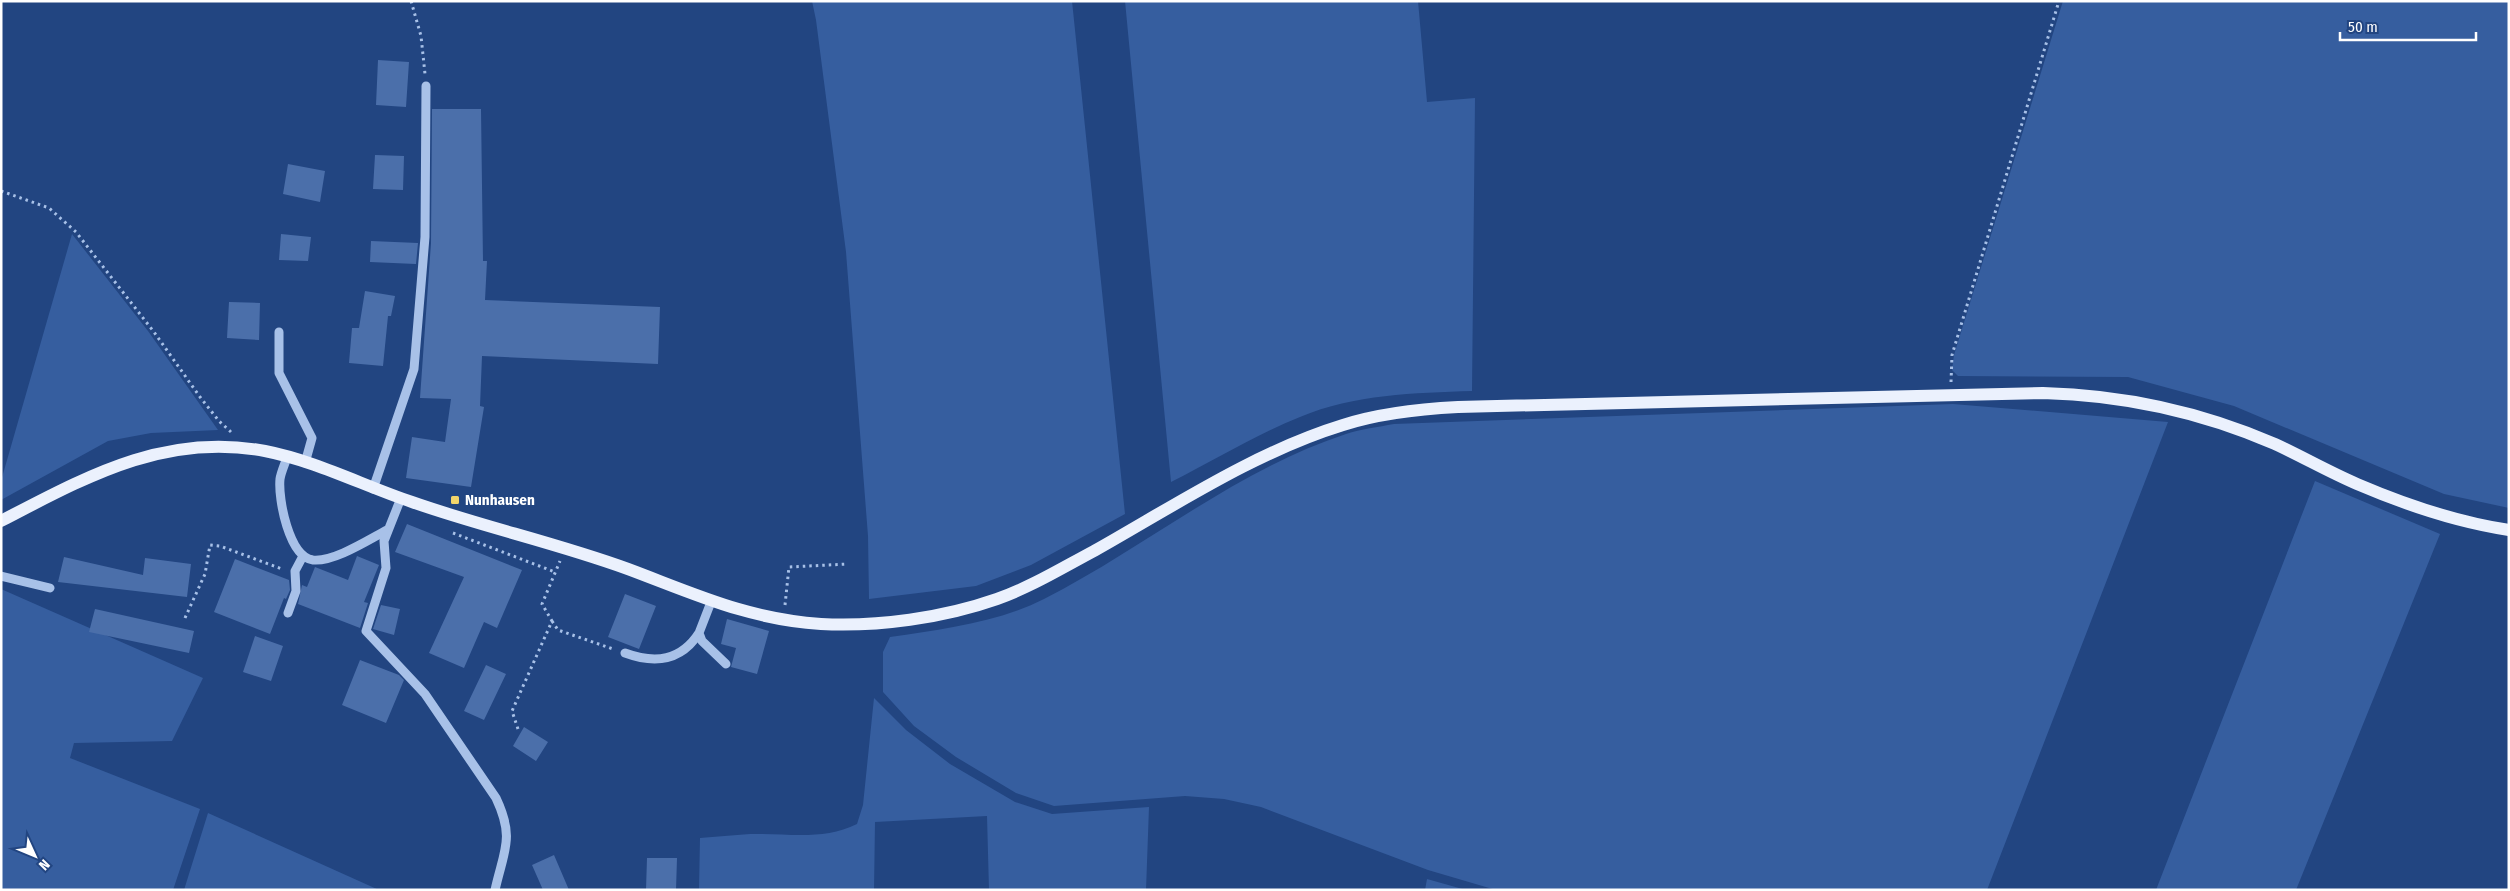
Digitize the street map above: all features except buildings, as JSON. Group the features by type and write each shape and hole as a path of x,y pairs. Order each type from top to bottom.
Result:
{"main road":[{"path":"1,521 78,481 134,459 194,448 250,449 287,457 401,498 627,568 711,602 749,614 782,620 826,624 859,624 930,617 998,599 1054,573 1256,460 1317,434 1345,424 1384,414 1458,407 1950,395 2086,394 2164,406 2273,444 2357,484 2407,504 2474,525 2509,530"}],"street":[{"path":"373,488 414,369 425,237 426,86"},
{"path":"279,332 279,373 312,438 305,463"},
{"path":"287,457 280,479 282,501 291,541 303,556 314,560 327,558 387,530"},
{"path":"401,498 384,541 386,568 366,631 425,694 496,798 503,812 508,837 495,890"},
{"path":"288,613 296,591 295,571 303,556"},
{"path":"1,576 50,588"},
{"path":"625,654 652,660 667,659 686,650 699,633 711,602"},
{"path":"699,633 702,641 726,664"}],"path":[{"path":"411,1 421,36 426,86"},
{"path":"1950,395 1952,355 2059,1"},
{"path":"1,191 49,208 76,232 154,332 219,421 250,449"},
{"path":"444,530 507,552 555,572"},
{"path":"185,618 205,574 210,545 220,546 287,570 295,571"},
{"path":"564,548 542,604 558,630 625,654"},
{"path":"782,620 789,567 848,564"},
{"path":"518,729 512,711 552,621"}],"shaded area":[{"path":"812,1 1072,1 1125,514 1031,565 976,586 869,599 868,536 846,252"},
{"path":"1125,1 1418,1 1427,102 1475,98 1472,391 1385,396 1321,409 1268,431 1171,482"},
{"path":"2063,1 2509,1 2509,508 2444,494 2234,406 2128,377 1958,376 1952,370 1954,355"},
{"path":"72,234 148,331 218,430 151,433 108,441 1,500 1,481"},
{"path":"1953,404 2168,422 1987,890 1496,890 1428,870 1261,807 1224,799 1185,796 1054,806 1016,793 956,757 914,726 883,692 883,652 890,637 968,624 1026,607 1082,578 1229,488 1306,449 1352,432 1394,424"},
{"path":"2315,481 2440,534 2296,890 2156,890"},
{"path":"1,589 203,678 172,741 74,743 70,758 200,809 173,890 1,890"},
{"path":"874,698 906,730 950,764 1015,802 1052,814 1149,807 1146,890 989,890 987,816 875,822 874,890 699,890 700,838 750,834 805,835 831,833 857,824 863,805"},
{"path":"208,813 379,890 184,890"},
{"path":"1427,879 1466,890 1425,890"}],"place":[{"name":"Nunhausen","path":"455,500"}]}
